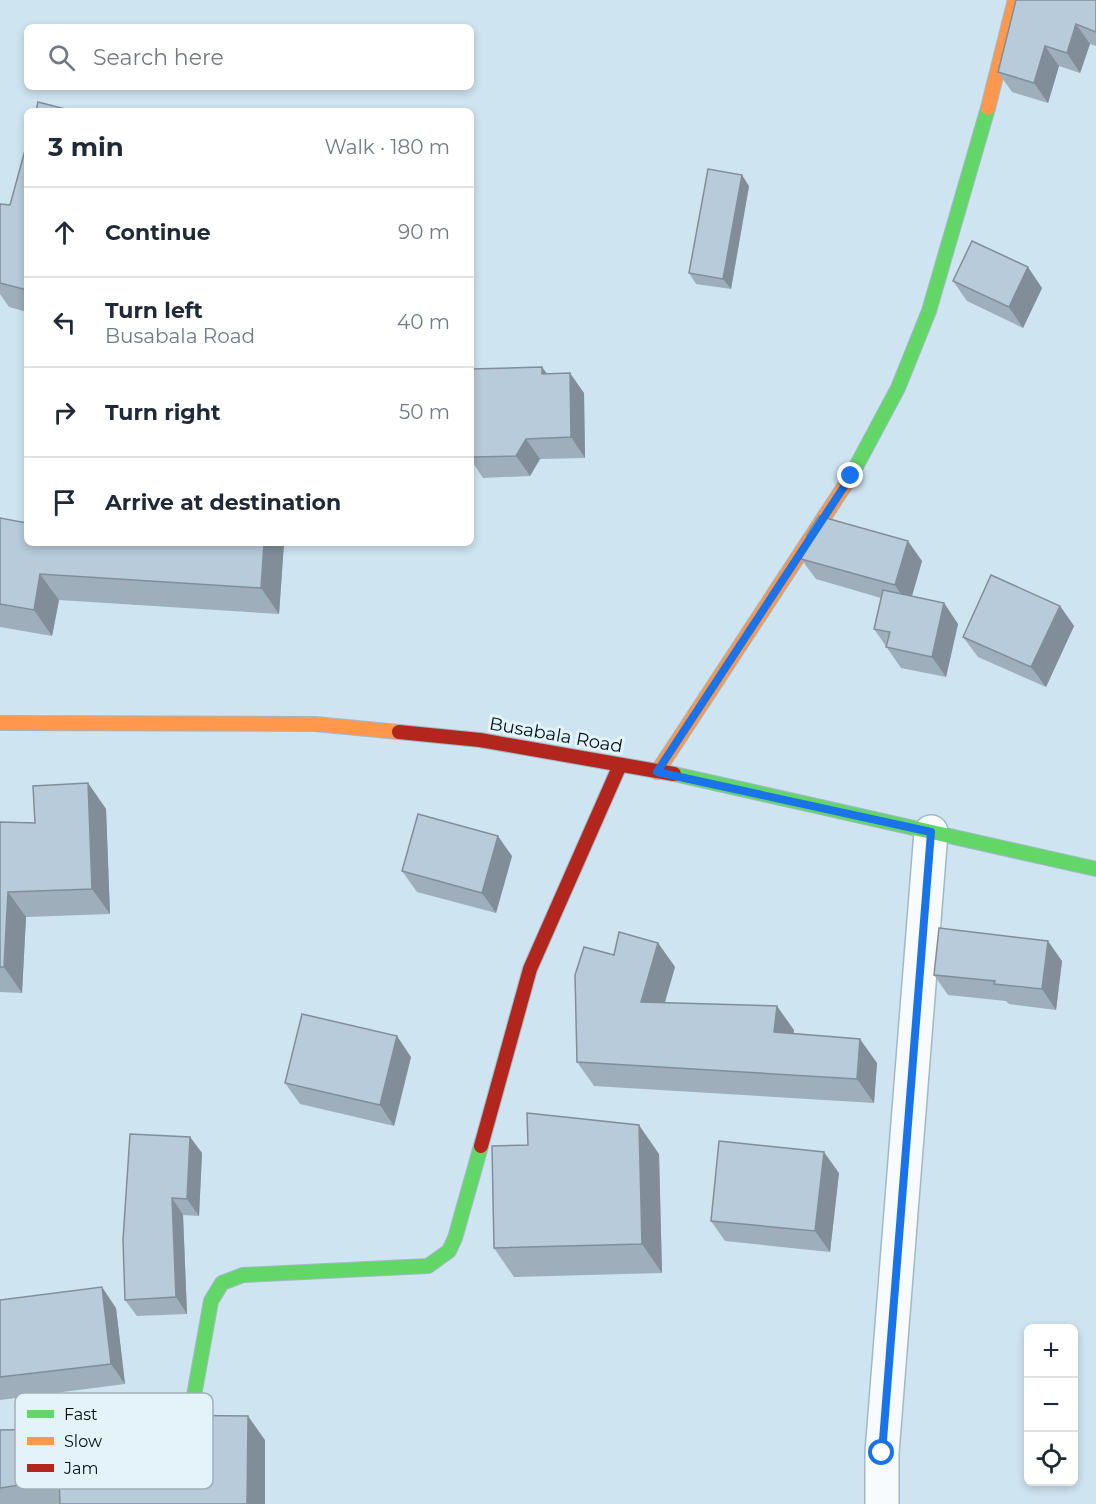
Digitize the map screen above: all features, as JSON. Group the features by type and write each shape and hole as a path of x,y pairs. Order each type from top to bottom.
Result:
{"street":[{"path":"657,772 851,476 898,388 929,311 1003,56 1015,0"},
{"name":"Busabala Road","path":"0,723 315,724 480,740 657,772 1096,869"},
{"path":"195,1393 212,1301 216,1289 224,1280 243,1275 428,1266 449,1251 455,1238 530,969 620,765"},
{"path":"882,1504 882,1453 931,832"}],"building":[{"path":"1016,0 1096,0 1096,32 1076,24 1067,53 1045,46 1034,83 998,72"},
{"path":"38,102 61,108 37,108"},
{"path":"24,154 24,289 0,283 0,204 10,205"},
{"path":"708,169 742,175 723,279 689,273"},
{"path":"972,241 1028,267 1009,307 953,281"},
{"path":"542,367 542,374 570,373 571,437 526,439 516,456 474,457 474,369"},
{"path":"819,516 908,541 895,585 801,559 808,533"},
{"path":"0,518 24,522 24,546 264,546 261,588 40,574 34,610 0,604"},
{"path":"991,575 1060,606 1031,667 963,637"},
{"path":"883,590 944,603 932,657 886,647 890,632 874,629"},
{"path":"88,783 92,889 8,892 4,967 0,967 0,822 35,823 33,786"},
{"path":"418,814 498,836 482,893 402,871"},
{"path":"939,928 1048,941 1042,989 994,984 995,981 934,975"},
{"path":"619,932 658,943 641,1002 777,1006 774,1032 860,1039 857,1079 577,1062 575,975 584,947 614,955"},
{"path":"302,1014 397,1036 380,1105 285,1083"},
{"path":"527,1113 639,1125 642,1244 494,1248 492,1146 528,1145"},
{"path":"130,1134 190,1137 187,1199 172,1198 176,1297 125,1300 123,1240"},
{"path":"719,1141 824,1152 815,1231 711,1221"},
{"path":"102,1287 111,1364 0,1377 0,1300"},
{"path":"213,1416 248,1416 247,1504 60,1504 59,1489 213,1489"},
{"path":"0,1430 15,1430 15,1486 0,1488"}],"traffic: fast":[{"path":"851,476 898,388 929,311 988,108"},
{"path":"674,774 1096,869"},
{"path":"194,1393 211,1301 222,1283 243,1275 428,1266 449,1251 455,1238 481,1146"}],"traffic: slow":[{"path":"988,108 1015,0"},
{"path":"657,772 851,476"},
{"path":"0,723 315,724 399,732"}],"traffic: jam":[{"path":"399,732 480,740 674,774"},
{"path":"481,1146 530,969 620,765"}],"route":[{"path":"851,476 657,772 684,776 931,832 882,1453"}]}
